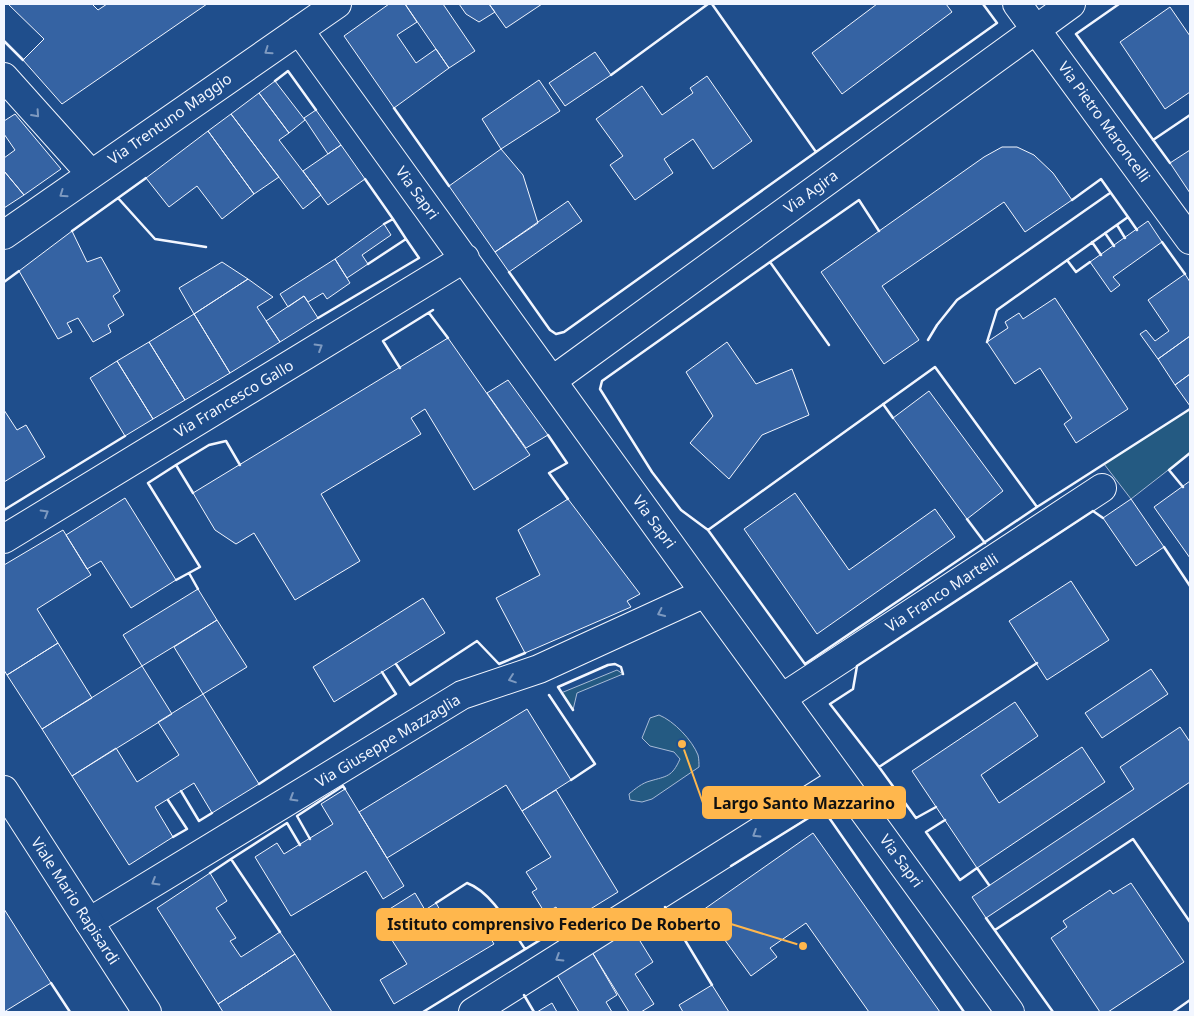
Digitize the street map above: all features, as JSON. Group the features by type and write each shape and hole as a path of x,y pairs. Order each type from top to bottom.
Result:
{"street":[{"name":"Via Trentuno Maggio","path":"4,235 337,4"},
{"name":"Via Pietro Maroncelli","path":"1017,4 1190,240"},
{"name":"Via Agira","path":"552,380 1071,4"},
{"name":"Via Sapri","path":"300,30 705,593 1010,1012"},
{"path":"4,77 91,174"},
{"name":"Via Francesco Gallo","path":"4,539 465,258"},
{"name":"Via Franco Martelli","path":"782,698 1102,488"},
{"name":"Via Giuseppe Mazzaglia","path":"89,922 462,696 539,669 705,593"},
{"path":"473,1012 841,780"},
{"name":"Viale Mario Rapisardi","path":"4,790 147,1012"}],"shaded area":[{"path":"1190,409 1190,453 1131,499 1104,464"},
{"path":"617,670 623,674 577,693 573,710 561,693"},
{"path":"659,715 671,722 687,737 698,755 699,767 652,799 642,802 630,800 629,794 631,792 644,783 665,777 671,773 680,759 674,752 650,746 642,738 650,718"}],"building":[{"path":"8,4 92,4 98,10 107,4 207,4 62,104 23,60 44,39"},
{"path":"389,4 405,4 417,22 397,35 416,63 436,49 449,68 394,108 344,36"},
{"path":"405,4 443,4 475,51 449,68"},
{"path":"459,4 489,4 495,12 479,22 466,14"},
{"path":"489,4 542,4 506,28"},
{"path":"877,4 946,4 952,12 842,94 812,53"},
{"path":"1170,7 1190,36 1190,92 1165,109 1120,42"},
{"path":"595,52 611,75 565,106 549,83"},
{"path":"707,76 752,141 713,169 693,139 664,159 673,173 635,200 610,165 623,156 596,119 642,86 662,115 693,93 690,88"},
{"path":"539,80 560,111 501,149 482,119"},
{"path":"275,81 305,120 289,133 259,93"},
{"path":"259,93 289,133 279,140 321,195 303,209 231,114"},
{"path":"316,110 341,145 328,154 304,118"},
{"path":"15,114 61,169 24,195 4,171 4,158 15,150 4,134 4,121"},
{"path":"231,114 279,177 254,194 208,131"},
{"path":"208,131 254,194 222,219 197,186 169,207 146,178"},
{"path":"341,145 365,179 328,205 303,171"},
{"path":"1002,147 1017,147 1034,155 1053,173 1072,200 1025,232 1004,202 882,286 919,340 884,364 821,272 984,157"},
{"path":"501,149 523,175 538,223 495,252 449,186"},
{"path":"1190,150 1190,193 1170,163"},
{"path":"4,171 24,195 4,208"},
{"path":"568,201 582,221 509,272 495,252"},
{"path":"1148,221 1162,242 1113,277 1120,285 1111,292 1090,262"},
{"path":"384,224 391,235 362,255 368,264 347,278 335,259"},
{"path":"72,231 87,262 101,257 120,291 113,296 124,315 108,325 111,332 93,342 78,318 67,323 72,332 58,339 19,271"},
{"path":"335,259 350,283 327,299 323,293 308,302 304,296 288,307 280,294"},
{"path":"222,262 248,279 194,314 179,288"},
{"path":"1185,274 1190,282 1190,336 1158,359 1140,334 1146,330 1155,341 1169,331 1148,300"},
{"path":"248,279 273,297 257,307 280,342 230,373 194,314"},
{"path":"304,296 318,318 280,342 266,321"},
{"path":"1055,298 1128,409 1076,443 1064,424 1072,418 1040,368 1015,384 987,342 1008,328 1005,322 1019,313 1023,319"},
{"path":"194,314 230,373 185,400 149,342"},
{"path":"1190,336 1190,374 1175,385 1158,359"},
{"path":"448,338 530,455 474,490 425,409 411,418 421,434 321,494 360,561 295,600 254,533 236,544 215,530 193,493"},
{"path":"149,342 185,400 153,419 117,361"},
{"path":"727,342 756,384 792,369 809,415 762,435 729,479 690,443 713,416 686,372"},
{"path":"117,361 153,419 125,436 90,378"},
{"path":"1190,374 1190,406 1175,385"},
{"path":"508,380 548,435 526,448 487,393"},
{"path":"929,391 1003,491 967,519 893,418"},
{"path":"4,410 17,430 26,425 45,457 4,482"},
{"path":"1190,481 1190,558 1154,507"},
{"path":"795,493 849,570 935,509 955,537 817,634 744,529"},
{"path":"125,498 176,580 131,608 101,561 87,569 66,535"},
{"path":"568,499 640,594 627,601 631,607 525,653 496,598 540,575 518,530"},
{"path":"1131,499 1164,547 1136,566 1103,518"},
{"path":"63,530 91,575 37,609 58,643 7,675 4,670 4,565"},
{"path":"1071,581 1109,640 1047,680 1009,621"},
{"path":"198,589 217,620 142,666 123,635"},
{"path":"423,598 445,633 334,702 313,667"},
{"path":"217,620 247,667 203,694 174,647"},
{"path":"58,643 92,698 42,729 7,675"},
{"path":"142,666 172,714 72,776 42,729"},
{"path":"1151,669 1168,694 1102,738 1085,713"},
{"path":"203,694 259,784 212,813 194,783 155,807 173,837 129,865 72,776 116,748 137,782 179,755 158,722"},
{"path":"1015,702 1038,736 981,775 999,803 1082,747 1105,782 977,868 912,771"},
{"path":"527,709 571,780 522,811 506,785 387,858 359,812"},
{"path":"1180,727 1190,742 1190,782 986,918 972,897 1134,789 1120,767"},
{"path":"345,789 404,886 383,899 366,871 291,916 255,857 277,843 284,854 333,824 321,804"},
{"path":"556,790 618,892 566,924 556,907 545,913 532,892 537,889 526,872 551,857 522,811"},
{"path":"813,833 940,1012 869,1012 806,923 770,948 777,957 751,976 703,910"},
{"path":"210,873 227,901 216,908 236,938 230,941 241,957 280,932 295,954 218,1004 157,908"},
{"path":"1131,883 1184,962 1108,1012 1100,1012 1051,938 1067,927 1063,921 1110,890 1113,894"},
{"path":"415,893 425,910 436,903 452,931 477,915 494,944 394,1004 380,980 407,964 390,937 400,930 388,910"},
{"path":"4,909 51,983 4,1012"},
{"path":"632,928 653,962 635,974 654,1004 641,1012 629,1012 592,952"},
{"path":"592,952 617,995 606,1002 612,1012 579,1012 557,975"},
{"path":"295,954 332,1012 223,1012 218,1004"},
{"path":"712,985 729,1012 683,1012 679,1005"},
{"path":"552,1003 557,1012 537,1012"}],"wall":[{"path":"611,75 708,4"},
{"path":"509,272 550,330 556,334 564,332 816,152 712,4"},
{"path":"816,152 997,23 983,4"},
{"path":"1119,4 1076,34 1170,163"},
{"path":"4,41 23,60"},
{"path":"275,81 288,71 316,110"},
{"path":"394,108 449,186"},
{"path":"1153,140 1190,115"},
{"path":"72,231 146,178"},
{"path":"365,179 393,219 384,224"},
{"path":"1072,200 1101,179 1128,217"},
{"path":"928,340 937,325 957,300 1110,193"},
{"path":"118,198 155,239 206,247"},
{"path":"829,345 770,262 859,200 879,231"},
{"path":"987,342 997,310 1128,217 1137,230"},
{"path":"368,264 406,239 393,219"},
{"path":"1117,225 1125,238"},
{"path":"1105,233 1114,246"},
{"path":"318,318 419,258 406,239"},
{"path":"1092,242 1101,255"},
{"path":"1162,242 1185,274"},
{"path":"1067,260 1076,272 1090,262"},
{"path":"708,530 681,510 652,472 600,389 602,381 770,262"},
{"path":"4,282 19,271"},
{"path":"400,368 383,341 433,310"},
{"path":"429,313 448,338"},
{"path":"935,367 1037,507 805,664 708,530 935,367"},
{"path":"883,404 893,418"},
{"path":"1037,507 1190,409"},
{"path":"548,435 567,463 549,473 568,499"},
{"path":"4,510 125,436"},
{"path":"176,465 209,445 226,441 240,465"},
{"path":"1183,487 1169,470 1190,453"},
{"path":"176,580 200,567 148,483 176,465 193,493"},
{"path":"936,807 916,818 830,704 853,689 857,666 1093,511 1103,518"},
{"path":"967,519 985,543"},
{"path":"1164,547 1190,586"},
{"path":"189,573 198,589"},
{"path":"396,664 410,685 477,641 499,664 525,653"},
{"path":"879,767 1037,663"},
{"path":"573,710 558,687 608,665 615,664 621,667 623,674"},
{"path":"259,784 396,694 382,672"},
{"path":"549,695 595,764 571,780"},
{"path":"310,839 297,816 343,786 345,789"},
{"path":"181,791 199,821 212,813"},
{"path":"168,800 187,829 173,837"},
{"path":"731,866 823,809 964,1012"},
{"path":"945,820 926,832 960,880 977,868 989,885"},
{"path":"231,859 287,823 300,845"},
{"path":"995,930 1133,839 1190,922"},
{"path":"210,873 231,859 280,932"},
{"path":"436,903 467,883 484,894 500,911 525,949"},
{"path":"665,907 712,985"},
{"path":"986,918 1053,1012"},
{"path":"423,1012 566,924"},
{"path":"51,983 70,1012"},
{"path":"524,995 534,1012"},
{"path":"1173,1012 1190,1000"}],"place":[{"name":"Largo Santo Mazzarino","path":"682,744"},
{"name":"Istituto comprensivo Federico De Roberto","path":"803,946"}]}
